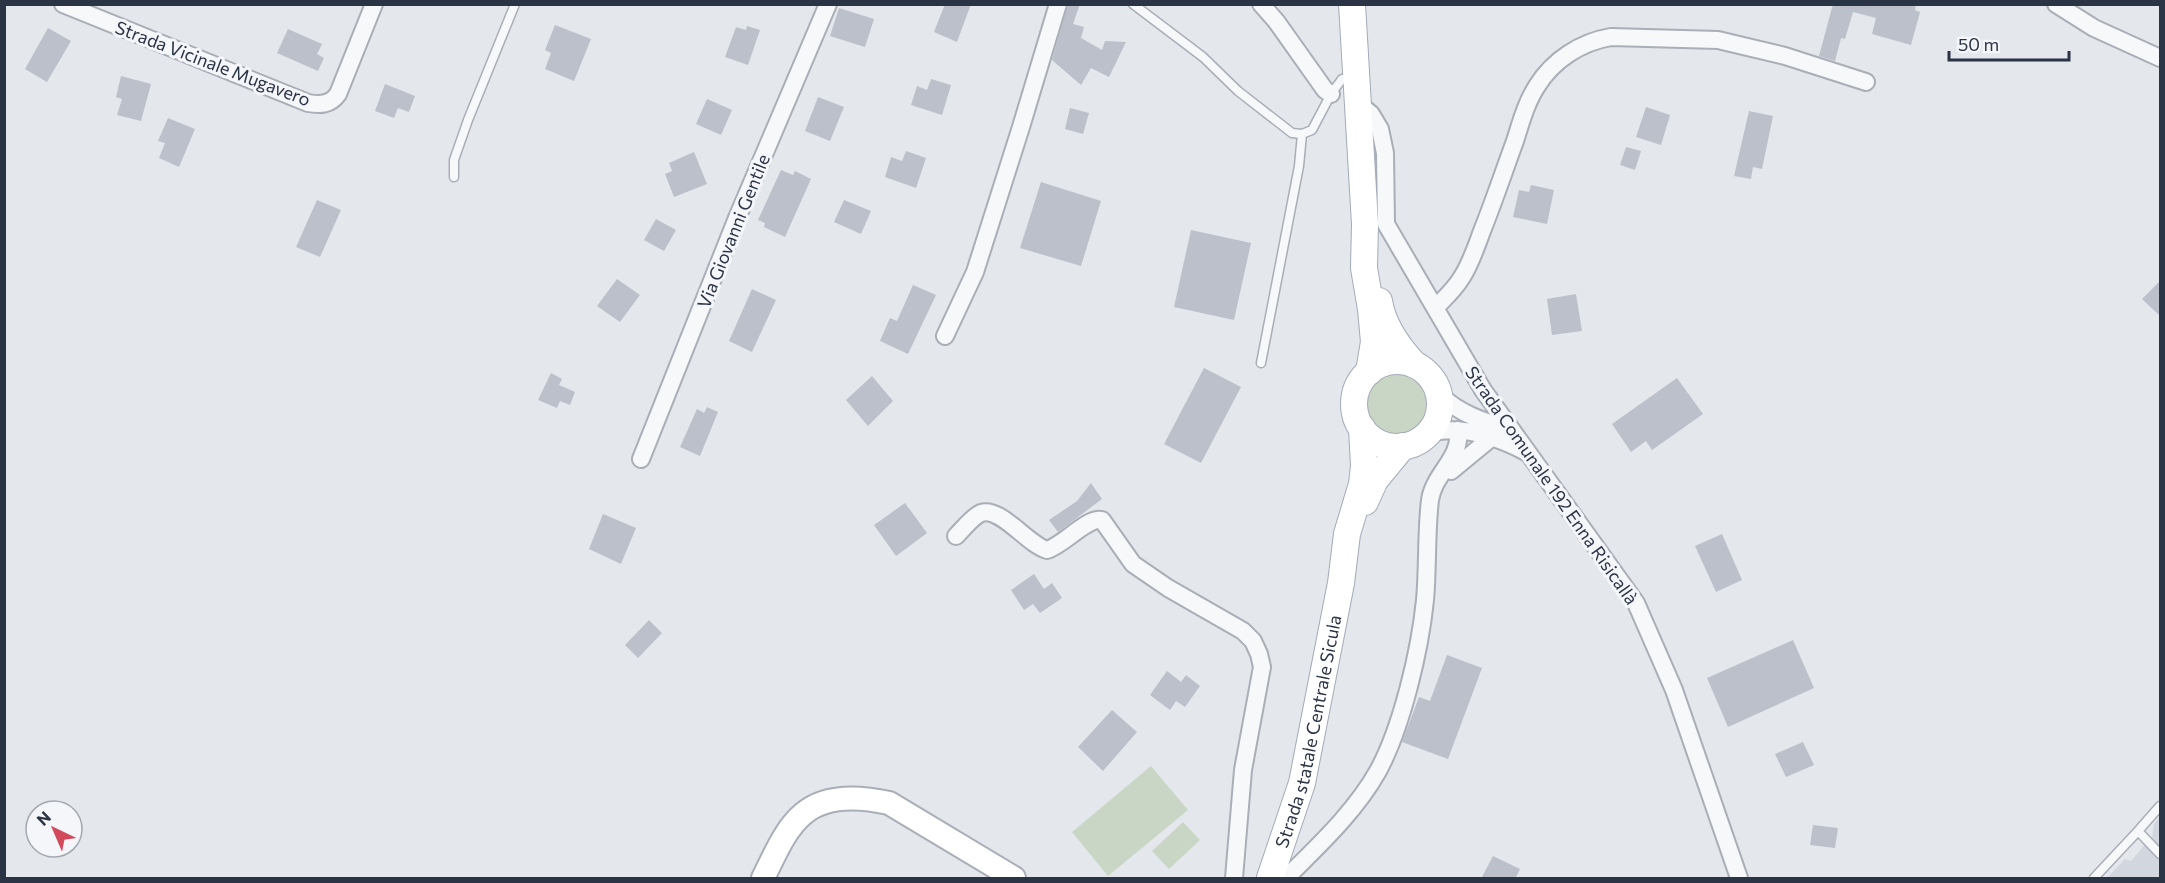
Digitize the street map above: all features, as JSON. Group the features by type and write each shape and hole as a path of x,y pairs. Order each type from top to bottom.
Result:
{"main road":[{"path":"1352,4 1365,224 1364,268 1374,342 1369,372"},
{"path":"1365,224 1381,309 1389,331 1401,350 1415,365"},
{"path":"1403,361 1415,365 1426,372 1434,382 1439,394 1440,411 1433,428 1412,444 1392,446 1380,443 1362,428 1357,417 1354,405 1361,381 1379,365 1403,361"},
{"name":"Strada statale Centrale Sicula","path":"1277,878 1302,783 1341,583 1347,534 1362,484 1364,466 1362,428"},
{"name":"Strada statale Centrale Sicula","path":"1341,583 1365,502 1375,480 1403,446"}],"street":[{"name":"Strada Vicinale Mugavero","path":"63,4 297,98 318,104 328,103 338,94 374,4"},
{"name":"Via Giovanni Gentile","path":"641,459 736,218 828,4"},
{"path":"945,336 975,272 1022,127 1058,4"},
{"path":"1261,4 1276,21 1325,90 1331,94"},
{"path":"2055,4 2094,28 2160,58"},
{"path":"1435,308 1463,277 1472,258 1527,105 1538,84 1557,63 1577,48 1595,40 1611,37 1718,40 1785,56 1866,82"},
{"name":"Strada Comunale 192 Enna Risicallà","path":"1359,103 1371,114 1380,129 1385,153 1386,224 1484,390 1636,603 1674,690 1739,879"},
{"path":"1439,394 1447,402 1483,422 1512,430"},
{"path":"1427,434 1442,430 1458,430 1512,445 1529,454"},
{"path":"1277,878 1348,812 1377,771 1394,732 1421,632 1431,495 1440,476 1456,454 1460,441 1458,430"},
{"path":"1431,495 1458,465 1491,438"},
{"path":"956,536 979,514 986,512 1003,519 1032,543 1047,550 1056,548 1093,520 1102,520 1133,564 1168,588 1243,631 1253,641 1262,667 1243,770 1234,879"},
{"path":"764,879 780,845 803,814 830,802 850,798 869,798 889,803 1014,879"}],"lane":[{"path":"454,177 454,160 468,120 515,4"},
{"path":"1133,4 1203,57 1238,91 1292,133 1302,134 1312,130 1331,94 1342,80 1357,78"},
{"path":"1261,363 1299,166 1302,134"},
{"path":"2094,879 2160,806"},
{"path":"2138,831 2160,854"}],"shaded area":[{"path":"2160,816 2160,878 2107,878 2125,859 2131,861 2152,837 2154,824"}],"green space":[{"path":"1404,367 1423,377 1431,389 1433,403 1431,417 1423,429 1411,437 1390,439 1371,429 1363,417 1361,396 1371,377 1383,369"},
{"path":"1151,766 1188,810 1108,876 1072,832"},
{"path":"1183,822 1200,840 1169,869 1152,851"}],"building":[{"path":"945,4 971,4 957,42 934,32"},
{"path":"1068,4 1080,4 1073,24 1084,27 1081,38 1102,50 1105,41 1126,42 1109,77 1091,68 1081,85 1052,60"},
{"path":"1833,4 1916,4 1915,10 1920,12 1911,45 1872,34 1876,18 1853,12 1845,39 1841,38 1835,61 1819,56"},
{"path":"839,8 874,19 865,47 830,36"},
{"path":"555,25 591,39 574,81 545,69 551,53 545,50"},
{"path":"747,26 760,30 748,65 725,57 736,27 746,30"},
{"path":"48,28 71,41 47,82 25,69"},
{"path":"288,29 322,44 317,54 324,58 318,71 277,53"},
{"path":"121,76 151,84 141,121 117,115 122,99 116,97"},
{"path":"931,79 951,85 942,115 911,105 917,86 927,90"},
{"path":"385,84 415,96 409,112 398,108 394,118 375,111"},
{"path":"818,97 844,107 830,141 805,131"},
{"path":"707,99 732,110 721,135 696,124"},
{"path":"1646,107 1670,115 1661,145 1636,137"},
{"path":"1070,108 1089,113 1083,134 1065,129"},
{"path":"1749,111 1773,116 1762,169 1753,167 1751,179 1734,176"},
{"path":"168,118 195,129 179,167 159,158 165,143 158,141"},
{"path":"1626,147 1641,151 1635,170 1620,165"},
{"path":"906,151 926,158 916,188 885,177 891,157 902,161"},
{"path":"694,152 707,184 674,197 665,174 672,171 669,163"},
{"path":"781,170 793,175 795,171 811,179 785,237 764,227 765,223 758,220"},
{"path":"1041,182 1101,201 1081,266 1020,248"},
{"path":"1531,185 1554,190 1547,224 1513,217 1519,190 1529,192"},
{"path":"317,200 341,210 320,257 296,247"},
{"path":"844,200 871,211 861,234 834,222"},
{"path":"656,219 676,230 664,251 644,240"},
{"path":"1191,230 1251,243 1234,320 1174,307"},
{"path":"617,279 640,295 620,322 597,306"},
{"path":"2160,281 2160,316 2142,299"},
{"path":"913,285 936,295 908,354 880,341 890,318 897,321"},
{"path":"752,289 776,300 752,352 729,341"},
{"path":"1576,294 1582,331 1552,335 1547,299"},
{"path":"1204,368 1241,387 1201,463 1164,444"},
{"path":"551,373 562,379 559,385 575,392 570,405 560,401 557,408 538,400"},
{"path":"872,376 893,401 868,426 846,400"},
{"path":"1677,378 1703,414 1652,450 1646,441 1631,452 1612,424"},
{"path":"707,407 718,412 700,456 680,447 697,409 704,413"},
{"path":"1091,483 1102,499 1058,532 1049,520 1077,501"},
{"path":"905,503 927,533 896,556 874,525"},
{"path":"603,514 636,528 621,564 589,549"},
{"path":"1722,534 1742,580 1716,592 1695,546"},
{"path":"1034,574 1044,589 1052,583 1062,598 1040,613 1033,604 1024,610 1011,590"},
{"path":"649,620 662,633 638,658 625,645"},
{"path":"1793,640 1814,688 1728,727 1707,678"},
{"path":"1447,655 1482,668 1448,759 1402,742 1419,697 1430,701"},
{"path":"1167,671 1181,682 1186,675 1200,686 1185,707 1176,701 1170,710 1150,695"},
{"path":"1112,710 1137,732 1103,771 1078,747"},
{"path":"1803,742 1814,765 1786,777 1775,754"},
{"path":"1813,825 1838,828 1835,848 1810,845"},
{"path":"1493,856 1520,869 1515,879 1481,879"}]}
